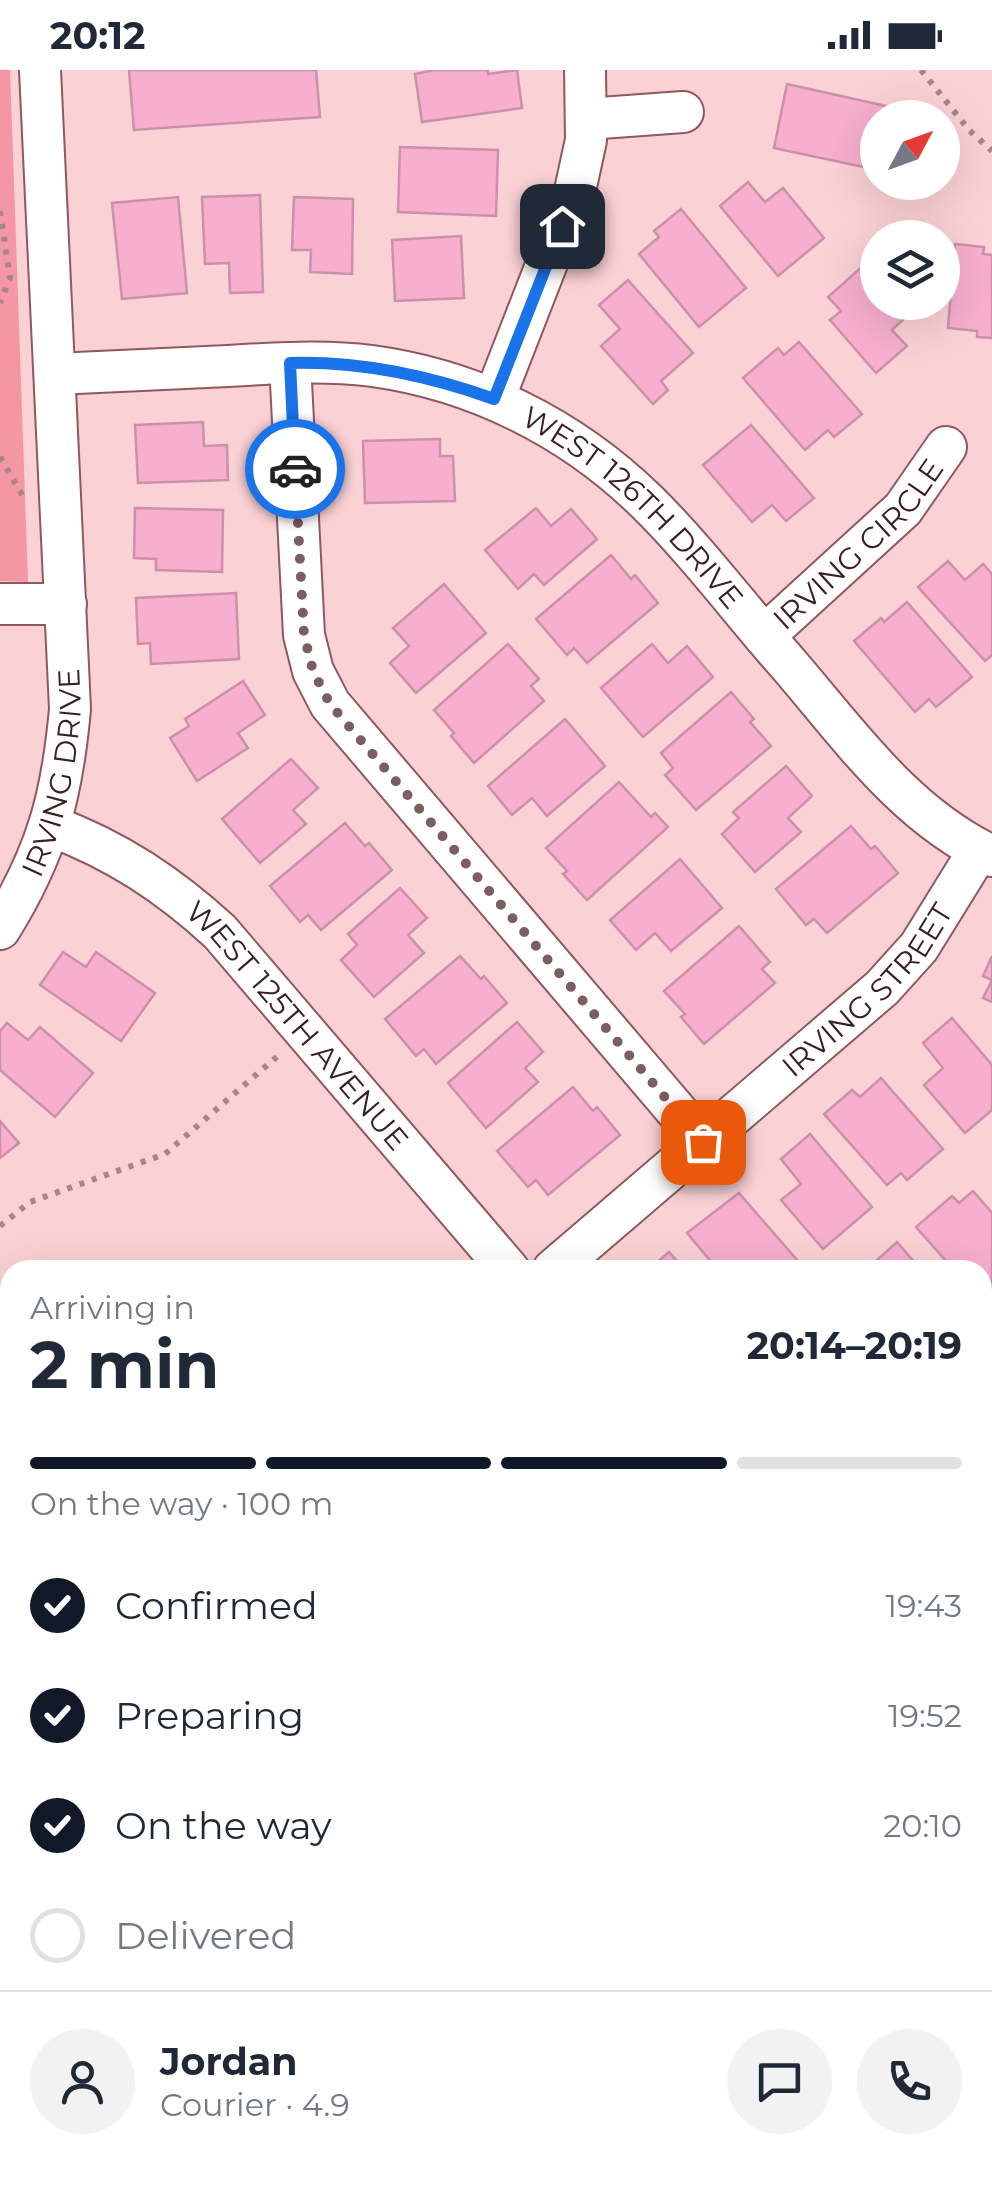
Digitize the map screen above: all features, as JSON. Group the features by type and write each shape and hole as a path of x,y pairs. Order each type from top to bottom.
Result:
{"street":[{"name":"IRVING DRIVE","path":"0,930 26,888 51,826 64,771 70,709 40,70"},
{"path":"494,399 575,192 587,119 584,70"},
{"path":"587,119 682,112"},
{"name":"WEST 126TH DRIVE","path":"54,374 290,363 372,366 436,379 494,399 542,422 598,458 647,502 889,782 936,822 985,853"},
{"path":"290,363 304,635 313,671 343,719 703,1142"},
{"name":"IRVING CIRCLE","path":"764,636 903,509 946,447"},
{"path":"0,604 66,604"},
{"name":"WEST 125TH AVENUE","path":"51,826 128,860 179,894 220,932 500,1260"},
{"name":"IRVING STREET","path":"565,1260 882,988 919,948 985,853"}],"path":[{"path":"921,70 969,130 992,151"},
{"path":"0,211 10,278 0,303"},
{"path":"0,457 30,508"},
{"path":"0,1226 30,1202 164,1154 306,1032"}],"shaded area":[{"path":"0,70 10,70 28,582 0,581"}],"building":[{"path":"129,70 316,70 320,117 134,130"},
{"path":"488,70 488,74 517,70 522,108 422,122 415,74"},
{"path":"787,84 860,100 860,166 774,148"},
{"path":"400,147 498,150 496,216 398,212"},
{"path":"748,182 765,202 783,188 824,238 778,276 720,206"},
{"path":"260,195 263,292 230,293 229,263 205,264 202,197"},
{"path":"178,197 187,293 122,299 112,203"},
{"path":"294,197 353,199 352,274 310,272 311,250 292,250"},
{"path":"681,209 746,288 699,327 639,254 659,237 654,231"},
{"path":"461,236 464,298 395,301 392,240"},
{"path":"960,245 984,247 983,254 992,255 992,338 977,337 977,331 948,328 949,320 960,320"},
{"path":"860,269 860,320 903,320 892,330 907,346 876,373 830,320 841,311 828,297"},
{"path":"628,280 693,353 661,381 668,390 653,404 601,346 620,329 599,305"},
{"path":"799,342 862,414 834,437 828,430 805,450 743,378 778,348 784,355"},
{"path":"203,422 204,446 227,445 228,480 138,483 135,425"},
{"path":"751,425 814,498 786,521 772,505 752,522 703,465"},
{"path":"440,439 440,456 453,456 455,501 365,503 363,441"},
{"path":"135,508 223,510 222,572 156,570 156,559 134,558"},
{"path":"536,508 551,526 571,509 597,539 544,585 534,574 518,589 485,550"},
{"path":"611,555 631,579 635,575 658,603 587,663 574,648 567,655 536,619"},
{"path":"948,561 965,580 983,564 992,574 992,655 985,661 918,587"},
{"path":"444,584 486,633 416,693 390,663 409,646 393,628"},
{"path":"236,593 239,659 151,664 150,643 138,644 136,598"},
{"path":"907,602 972,677 936,707 929,699 915,712 854,641"},
{"path":"508,644 539,679 531,686 544,701 474,763 434,710"},
{"path":"652,644 668,663 687,646 713,677 643,737 601,688"},
{"path":"243,681 265,715 238,733 248,748 197,781 170,738 189,726 185,719"},
{"path":"731,692 771,746 696,810 665,775 673,768 661,753"},
{"path":"565,719 605,766 547,816 532,798 512,815 488,786"},
{"path":"291,759 318,788 293,810 306,824 260,863 222,819"},
{"path":"786,766 812,796 788,818 801,832 755,872 722,834 739,818 733,812"},
{"path":"619,782 651,817 655,813 668,827 587,900 546,848"},
{"path":"345,823 392,870 321,930 308,915 300,922 270,886"},
{"path":"851,826 898,873 827,933 814,919 806,925 776,889"},
{"path":"680,859 722,908 671,951 655,933 636,950 610,920"},
{"path":"400,888 427,918 408,935 424,953 374,997 341,960 357,945 348,934"},
{"path":"739,926 770,962 762,969 775,983 704,1044 664,991"},
{"path":"63,952 86,967 96,952 155,993 121,1041 40,985"},
{"path":"460,956 507,1003 436,1064 424,1049 416,1056 385,1019"},
{"path":"992,956 992,980 983,976"},
{"path":"992,980 992,1002 983,998"},
{"path":"952,1018 992,1065 992,1110 965,1133 924,1085 943,1068 923,1043"},
{"path":"517,1022 543,1052 525,1068 538,1082 486,1128 448,1083"},
{"path":"7,1023 28,1040 40,1027 93,1073 55,1117 0,1070 0,1031"},
{"path":"881,1078 943,1149 907,1180 901,1173 887,1185 824,1114 852,1090 860,1097"},
{"path":"573,1087 593,1111 597,1107 620,1135 548,1195 536,1180 528,1187 497,1151"},
{"path":"0,1121 19,1143 0,1158"},
{"path":"810,1134 872,1207 823,1249 781,1200 801,1184 781,1159"},
{"path":"973,1191 992,1213 992,1260 945,1260 916,1227 952,1196 959,1203"},
{"path":"739,1193 797,1260 710,1260 687,1233"},
{"path":"897,1242 912,1260 877,1260"},
{"path":"669,1252 676,1260 660,1260"}],"way so far":[{"path":"295,469 304,635 313,671 330,704 703,1142"}],"route":[{"path":"295,469 290,363 372,366 436,379 494,399 562,226"}]}
